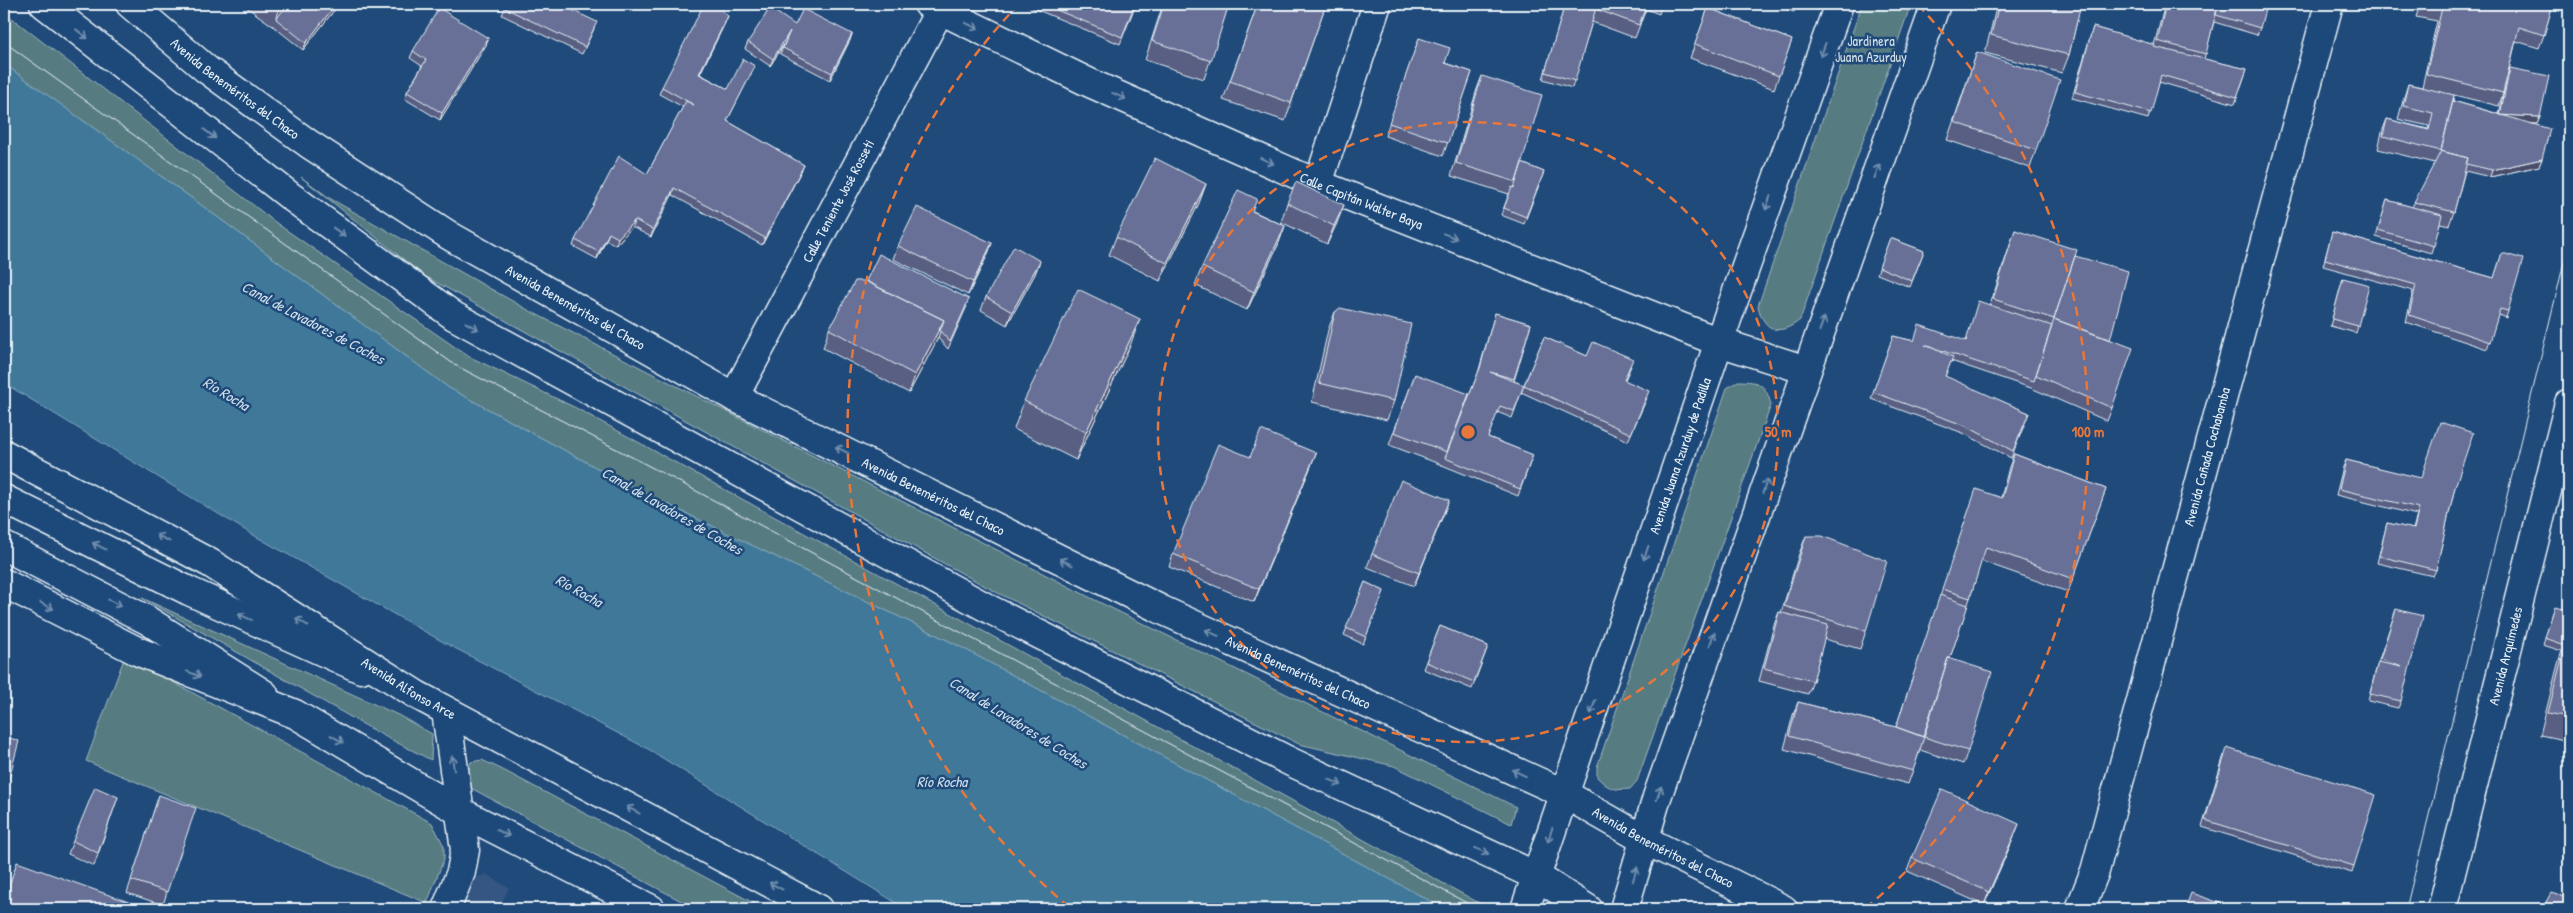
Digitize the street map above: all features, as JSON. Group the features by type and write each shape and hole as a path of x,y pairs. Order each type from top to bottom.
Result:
{"main road":[{"path":"44,4 290,196 454,316 991,610 1291,762 1536,876 1588,909"},
{"name":"Avenida Beneméritos del Chaco","path":"130,4 206,69 309,144 442,231 734,396 1162,610 1563,794 1645,840 1783,909"},
{"path":"1318,184 1377,4"},
{"name":"Avenida Juana Azurduy de Padilla","path":"1525,909 1719,342 1839,4"},
{"path":"1624,909 1657,797 1936,4"},
{"name":"Avenida Cañada Cochabamba","path":"2080,909 2095,871 2329,4"},
{"name":"Calle Teniente José Rosseti","path":"734,396 937,6"},
{"name":"Calle Capitán Walter Baya","path":"937,6 1090,83 1318,184 1719,342 1806,370"},
{"name":"Avenida Arquímedes","path":"2442,909 2569,403"},
{"name":"Avenida Alfonso Arce","path":"4,454 210,563 417,695 819,909"},
{"path":"4,498 189,591 417,695"},
{"path":"4,546 147,620 295,714 459,811 651,909"},
{"path":"4,583 137,651 295,714"},
{"path":"446,711 466,850 446,909"}],"shaded area":[{"path":"486,874 509,888 499,909 474,909 464,906 475,878"}],"green space":[{"name":"Jardinera Juana Azurduy","path":"1862,4 1911,4 1800,320 1779,330 1773,329 1764,321 1758,306"},
{"path":"4,12 279,225 468,356 576,408 1490,909 1445,909 955,644 636,489 449,388 197,202 4,64"},
{"path":"301,177 331,199 530,311 1095,600 1516,807 1511,824 1394,766 1299,744 992,590 423,275"},
{"path":"1738,381 1760,385 1767,392 1771,405 1637,781 1630,789 1620,790 1612,788 1604,784 1597,777 1597,767 1727,388"},
{"path":"142,598 398,715 432,734 431,760 382,735"},
{"path":"125,656 432,823 444,846 444,859 427,903 86,761"},
{"path":"482,760 765,909 696,909 469,787 466,776 471,762"}],"water":[{"name":"Río Rocha","path":"4,64 197,202 449,388 636,489 955,644 1445,909 906,909 648,749 445,643 248,532 4,383"}],"building":[{"path":"274,4 283,4 280,8"},
{"path":"288,4 336,4 306,43 276,19"},
{"path":"507,4 559,4 597,22 585,47 505,8"},
{"path":"704,4 715,4 728,16 699,74 728,89 743,59 755,66 727,121 804,165 765,238 674,188 653,230 635,220 618,238 609,233 599,252 575,240 619,156 647,174 686,101 694,105 662,87"},
{"path":"1042,4 1135,4 1122,37"},
{"path":"1164,4 1229,4 1211,61 1152,41"},
{"path":"1259,4 1315,4 1325,7 1291,103 1230,81"},
{"path":"1565,4 1597,4 1575,81 1545,72"},
{"path":"1598,4 1647,4 1639,25 1596,9"},
{"path":"1999,4 2081,4 2069,55 1991,35"},
{"path":"2166,4 2218,4 2206,54 2157,41"},
{"path":"2218,4 2256,4 2266,6 2260,28 2216,15"},
{"path":"2421,4 2553,4 2544,35 2519,27 2503,93 2426,74 2442,8"},
{"path":"439,8 488,38 442,113 407,92 426,60 413,51"},
{"path":"770,8 795,25 803,9 852,34 832,73 783,48 790,31 773,59 748,42"},
{"path":"1708,8 1792,40 1779,76 1695,44"},
{"path":"2093,27 2155,45 2154,47 2247,69 2237,97 2161,75 2151,113 2075,92"},
{"path":"1419,38 1450,48 1445,63 1472,72 1448,143 1389,123"},
{"path":"1977,52 2060,80 2036,150 1954,122"},
{"path":"2510,68 2549,76 2540,117 2500,115"},
{"path":"1482,76 1542,95 1516,182 1456,163"},
{"path":"2408,84 2454,95 2441,151 2383,136 2387,119 2429,130 2433,113 2403,106"},
{"path":"2453,101 2550,129 2542,159 2492,170 2466,164 2468,158 2441,151"},
{"path":"2441,151 2468,158 2454,212 2414,202"},
{"path":"1155,158 1206,184 1167,263 1116,237"},
{"path":"1522,163 1544,172 1526,217 1504,208 1512,187 1514,188"},
{"path":"1296,182 1344,205 1334,226 1287,203"},
{"path":"1238,190 1257,199 1252,211 1285,226 1254,292 1202,267"},
{"path":"2387,200 2442,215 2434,246 2378,230"},
{"path":"917,207 992,243 973,282 898,246"},
{"path":"2015,230 2077,250 2054,319 1993,299"},
{"path":"2332,232 2494,278 2502,253 2523,259 2508,311 2500,309 2490,342 2409,315 2416,285 2325,259"},
{"path":"1890,238 1924,251 1912,281 1879,267"},
{"path":"1014,246 1040,261 1012,312 986,297"},
{"path":"879,254 969,299 950,342 940,331 944,320 866,281"},
{"path":"2075,256 2128,271 2110,340 2054,319"},
{"path":"2343,278 2369,285 2358,326 2332,319"},
{"path":"855,281 865,281 944,320 915,375 829,329"},
{"path":"1078,289 1140,319 1086,432 1024,401"},
{"path":"1978,301 2052,326 2034,381 1925,345 1953,357 1945,376 2029,413 2013,451 1966,426 1873,392 1893,336 1914,341 1919,325 1966,341"},
{"path":"1340,308 1411,324 1394,401 1319,383 1335,312"},
{"path":"1495,313 1531,324 1514,379 1490,372 1524,385 1514,411 1500,406 1488,437 1533,455 1520,489 1445,458 1480,368"},
{"path":"2054,319 2133,348 2112,408 2036,375"},
{"path":"1544,337 1587,356 1593,342 1633,359 1624,380 1649,391 1631,434 1524,385"},
{"path":"1415,374 1469,394 1447,452 1394,432"},
{"path":"2440,422 2473,433 2455,487 2436,570 2379,556 2387,523 2414,529 2419,508 2339,489 2346,460 2421,478"},
{"path":"1261,430 1316,453 1259,589 1173,554 1218,444 1250,457"},
{"path":"2014,454 2106,489 2073,579 1986,547 1970,598 1942,589 1976,489 2002,498"},
{"path":"1401,480 1449,500 1419,573 1372,554"},
{"path":"1806,536 1822,536 1887,561 1866,631 1784,606"},
{"path":"1365,582 1384,591 1366,637 1346,628"},
{"path":"1940,595 1968,605 1950,658 1948,658 1923,737 1896,727"},
{"path":"2555,606 2569,610 2569,639 2567,638 2565,645 2545,638"},
{"path":"2396,609 2423,616 2401,701 2370,694 2378,662 2402,667 2380,659"},
{"path":"1779,612 1828,625 1813,681 1764,668"},
{"path":"1440,626 1488,646 1474,682 1426,662"},
{"path":"2567,638 2569,639 2569,717 2548,713"},
{"path":"1948,658 1992,672 1968,751 1924,737"},
{"path":"1798,702 1896,727 1924,737 1913,771 1789,736"},
{"path":"4,736 19,741 6,790 4,789"},
{"path":"2227,748 2376,795 2354,866 2205,820"},
{"path":"95,787 118,797 98,853 73,841"},
{"path":"1942,789 2019,824 1989,892 1912,858"},
{"path":"159,795 196,808 167,892 131,880"},
{"path":"17,862 148,909 4,909 4,901"},
{"path":"2191,893 2220,903 2218,909 2185,909"},
{"path":"2551,893 2569,899 2569,909 2542,909"},
{"path":"558,902 572,909 555,909"},
{"path":"2166,906 2176,909 2165,909"}],"tram line":[{"path":"4,42 455,365 672,478 1478,909"},
{"path":"2406,909 2569,242"}],"water label":[{"name":"Canal de Lavadores de Coches","path":"313,323"},
{"name":"Canal de Lavadores de Coches","path":"672,511"},
{"name":"Canal de Lavadores de Coches","path":"1018,723"}]}
